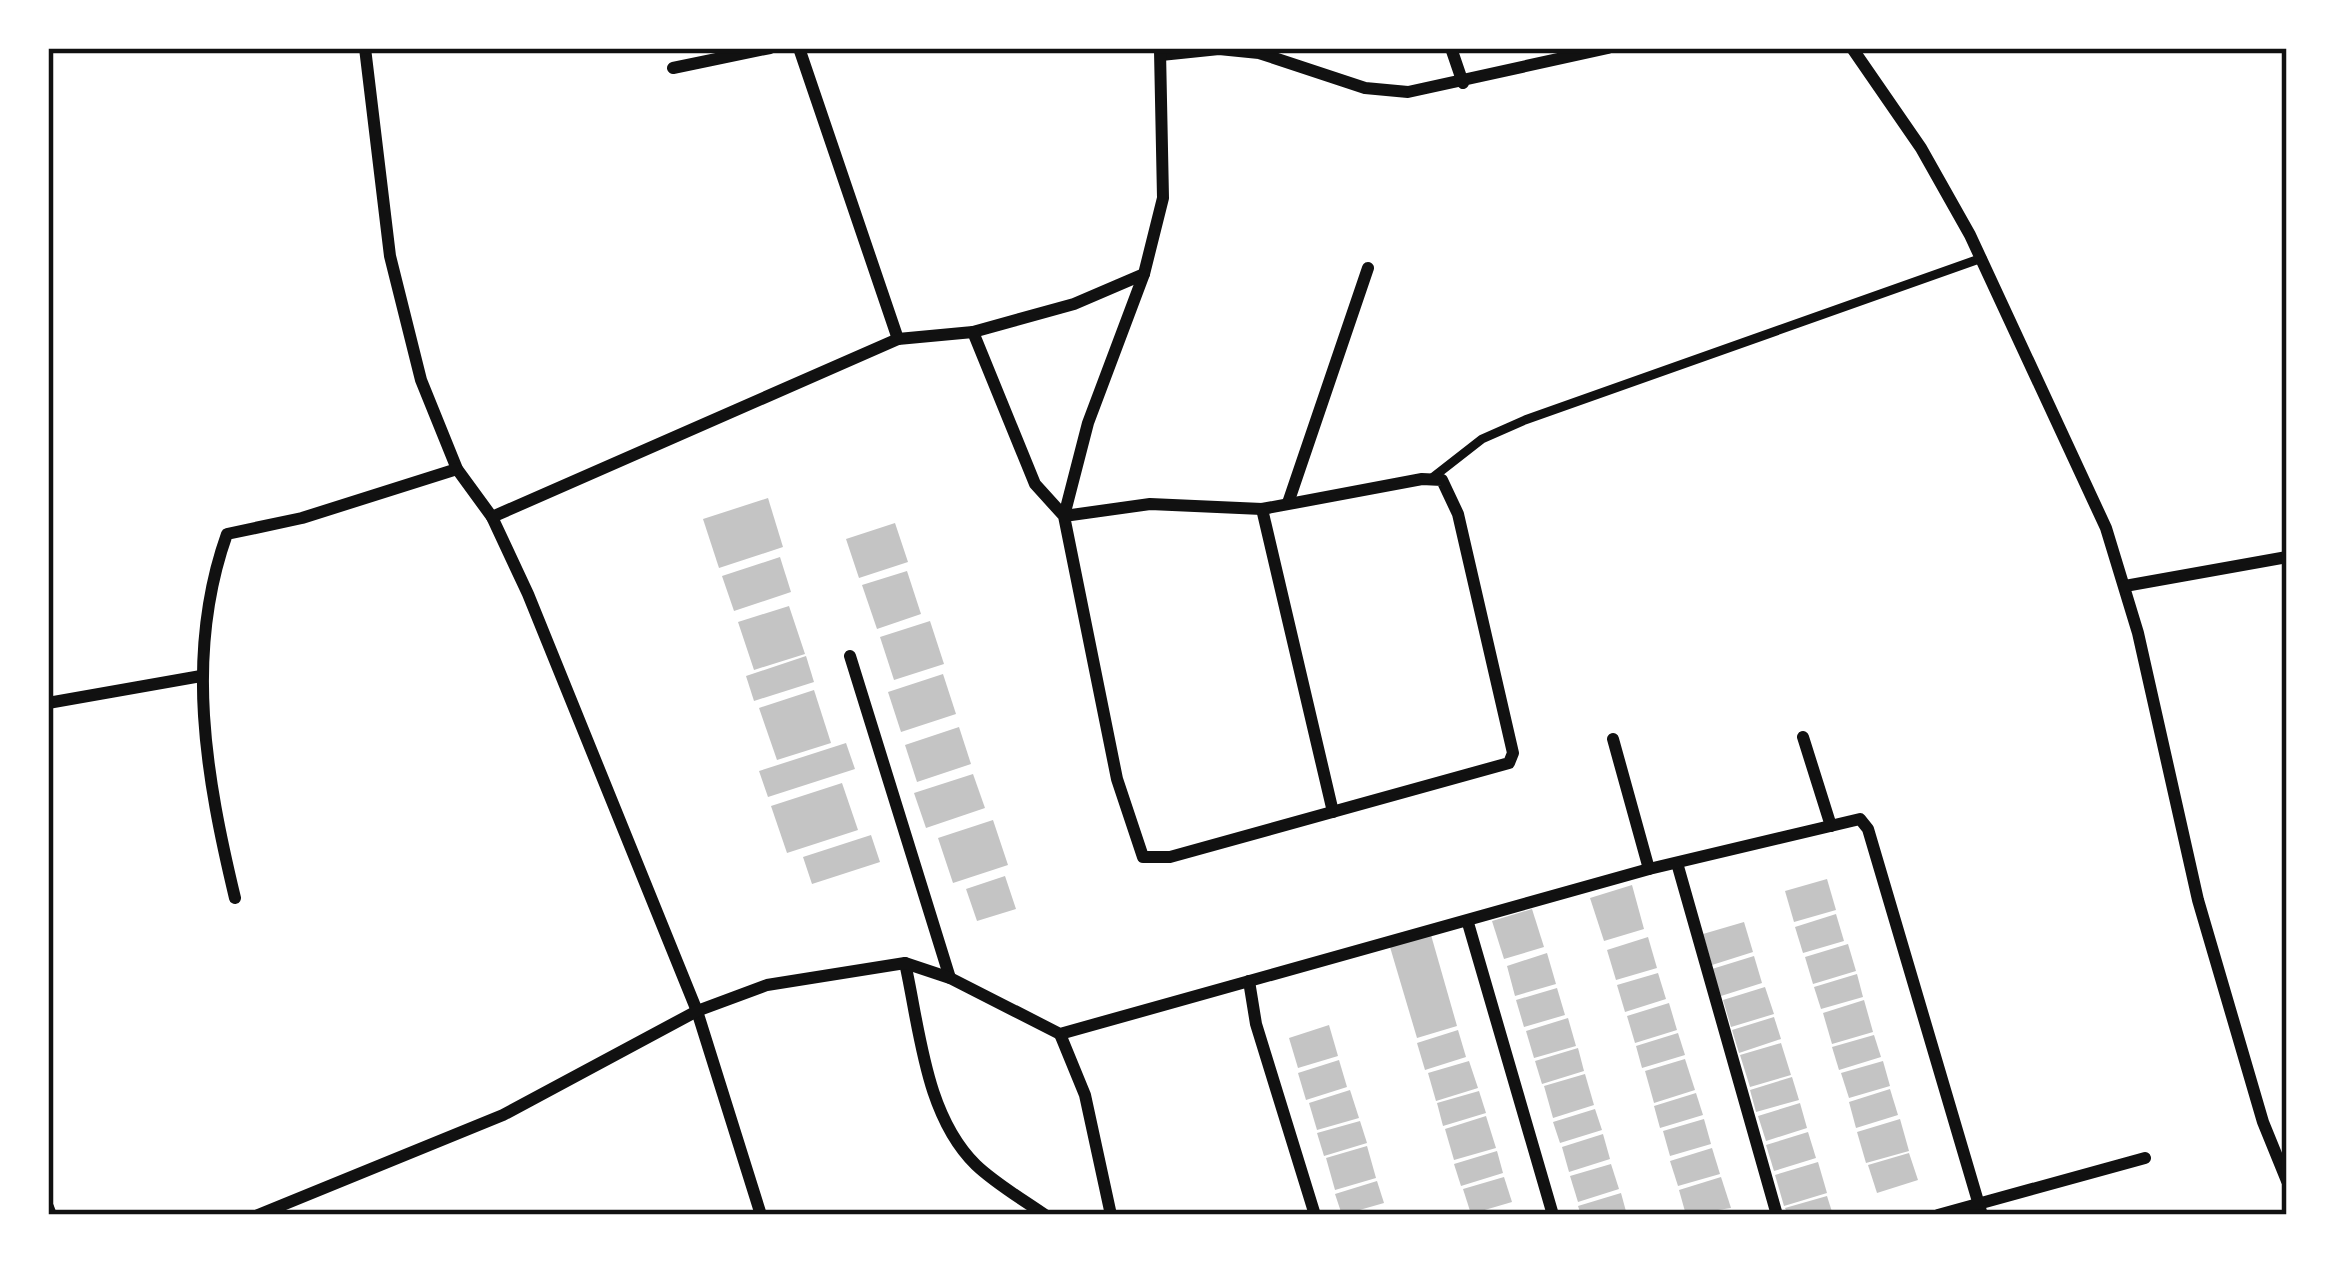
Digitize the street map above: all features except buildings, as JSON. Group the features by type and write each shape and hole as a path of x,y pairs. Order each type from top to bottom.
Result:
{"street":[{"path":"365,48 390,256 421,380 457,469 492,517 697,1011 761,1215"},
{"path":"673,68 770,48"},
{"path":"799,48 898,339"},
{"path":"1451,48 1462,82"},
{"path":"1064,516 1150,504 1262,509 1442,480 1458,514 1512,758 1507,765 1170,857 1143,857 1117,779 1064,516 1088,423 1144,274 1163,198 1160,51 1259,53 1387,90 1462,82 1608,48"},
{"path":"1852,48 1922,148 1982,258 2106,528 2125,586 2198,900 2263,1122 2287,1181"},
{"path":"1288,503 1368,268"},
{"path":"492,517 898,339 973,332 1074,304 1144,274"},
{"path":"973,332 1035,484 1064,516"},
{"path":"236,898 210,796 201,676 208,588 227,534 302,518 457,469"},
{"path":"1262,509 1333,812"},
{"path":"2125,586 2287,557"},
{"path":"850,656 950,977"},
{"path":"48,703 201,676"},
{"path":"1802,737 1832,826"},
{"path":"1613,739 1648,869"},
{"path":"1060,1034 1648,869 1860,819 1868,829 1980,1209"},
{"path":"1677,863 1777,1215"},
{"path":"1468,923 1552,1215"},
{"path":"905,963 934,1094 955,1139 977,1166 1045,1215"},
{"path":"258,1215 555,1092 697,1011 767,985 905,963 950,977 1060,1034 1085,1095 1111,1215"},
{"path":"1249,980 1256,1024 1315,1215"},
{"path":"1938,1215 1980,1209 2145,1157"}],"lane":[{"path":"1432,478 1482,439 1525,420 1982,258"}]}
